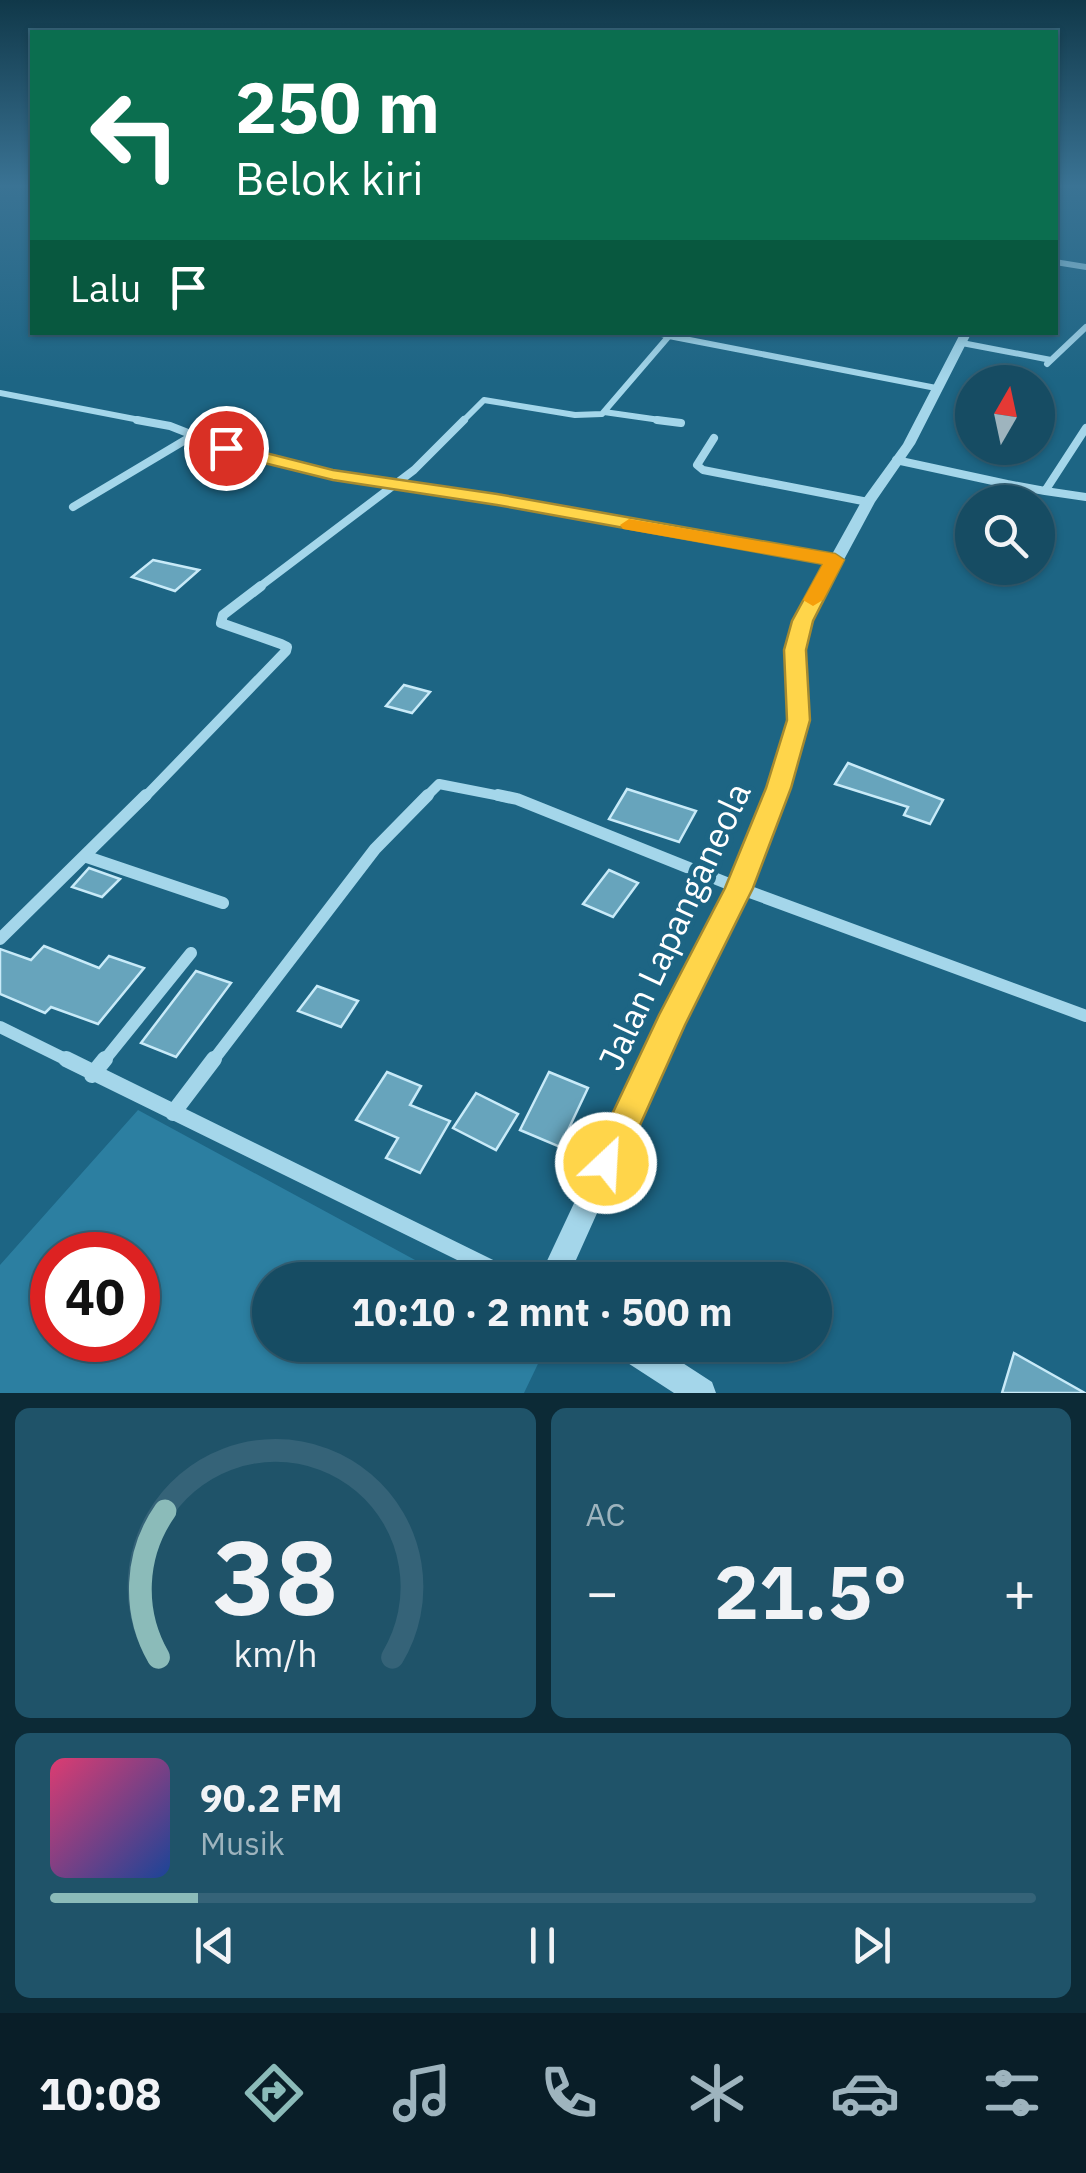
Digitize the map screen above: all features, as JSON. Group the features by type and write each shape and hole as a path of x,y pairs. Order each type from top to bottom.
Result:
{"street":[{"path":"1058,262 1086,267"},
{"path":"964,338 1048,362 1086,327"},
{"path":"604,412 670,335"},
{"path":"675,335 793,364 936,388"},
{"name":"Jalan Lapanganeola","path":"560,1262 670,1024 739,888 778,788 798,720 794,662 802,621 868,502 909,444 964,338"},
{"path":"0,393 170,426 192,436 333,475 835,560"},
{"path":"0,940 87,857 286,652 287,647 281,644 221,623 223,615 437,450 484,400 590,417 604,412 680,424"},
{"path":"1048,485 1086,428"},
{"path":"73,507 192,436"},
{"path":"714,438 697,464 704,470 868,502"},
{"path":"896,460 1012,485"},
{"path":"1055,493 1086,497"},
{"path":"173,1112 375,850 439,784 517,800 739,888 1086,1016"},
{"path":"87,857 223,903"},
{"path":"92,1074 190,953"},
{"path":"0,1027 479,1262"},
{"path":"654,1362 701,1393"}],"shaded area":[{"path":"138,1110 419,1262 252,1262 252,1362 539,1362 524,1393 0,1393 0,1265"}],"building":[{"path":"153,560 199,570 175,591 132,577"},
{"path":"404,685 430,692 412,713 386,706"},
{"path":"848,763 943,800 930,824 904,815 908,807 835,784"},
{"path":"627,789 696,811 679,842 609,819"},
{"path":"89,868 120,879 102,897 72,887"},
{"path":"609,870 638,883 613,917 583,904"},
{"path":"44,946 99,968 109,956 144,968 98,1024 51,1007 45,1013 0,994 0,949 31,960"},
{"path":"196,971 231,983 176,1057 141,1043"},
{"path":"317,986 358,1001 341,1027 298,1011"},
{"path":"387,1072 421,1086 410,1105 450,1121 420,1173 386,1158 398,1138 356,1120"},
{"path":"549,1072 588,1088 560,1147 520,1130"},
{"path":"476,1093 518,1114 496,1150 453,1128"},
{"path":"1014,1353 1085,1393 1002,1393"}],"slow traffic":[{"path":"629,525 835,560 813,600"}],"route":[{"path":"226,448 333,475 835,560 802,621 794,672 798,720 778,788 739,888 709,943 606,1163"}]}
